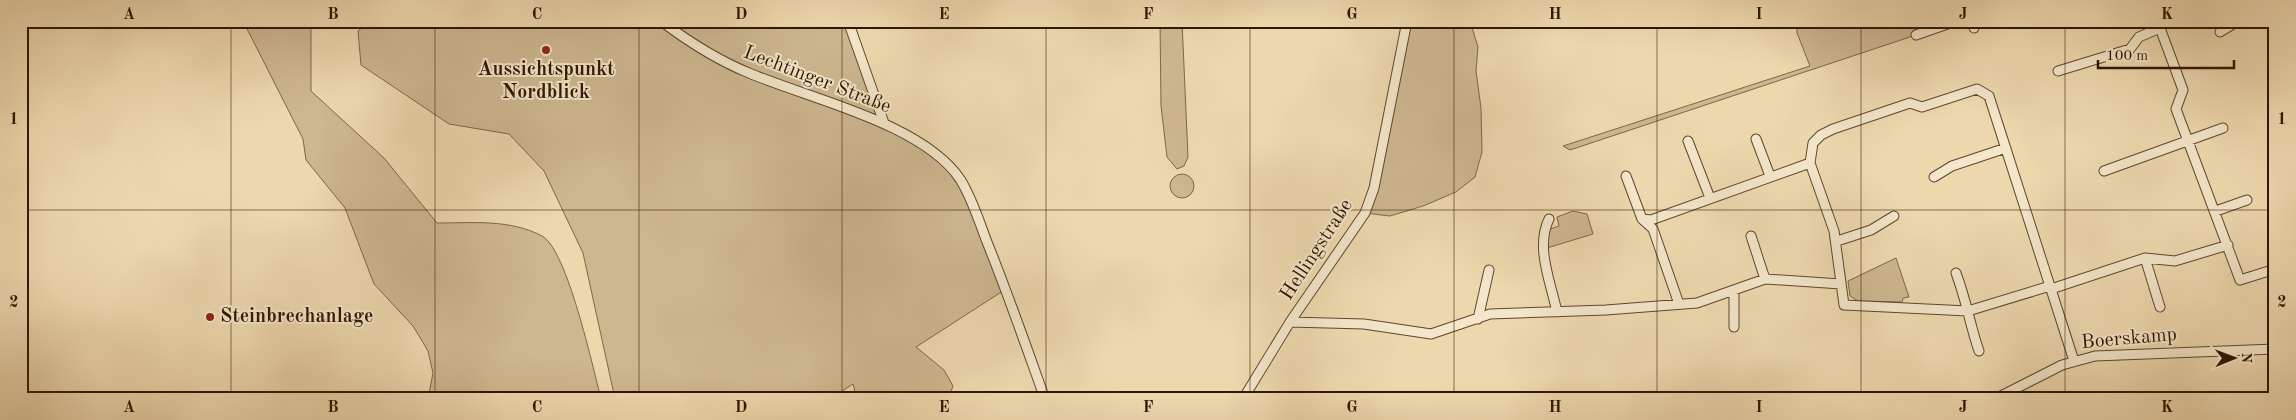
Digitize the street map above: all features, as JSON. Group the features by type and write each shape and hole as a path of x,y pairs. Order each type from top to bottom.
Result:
{"street":[{"name":"Lechtinger Straße","path":"661,21 713,57 748,73 884,123 947,164 960,179 1006,289 1045,399"},
{"path":"848,21 884,123"},
{"name":"Hellingstraße","path":"1243,399 1290,322 1365,213 1374,188 1407,21"},
{"path":"1916,34 1956,21"},
{"path":"2220,32 2238,21"},
{"path":"2272,21 2275,30"},
{"path":"2058,71 2130,49 2138,37 2160,28 2183,90 2176,109 2187,141 2216,210 2240,280 2274,272"},
{"path":"2074,361 2051,288 1989,96 1977,89 1922,107 1910,103 1833,129 1820,135 1813,143 1810,163 1837,242 1844,305 1968,311 2051,288 2145,258 2175,262 2228,246"},
{"path":"2104,171 2223,128"},
{"path":"1756,140 1770,176"},
{"path":"1688,141 1710,198"},
{"path":"1934,177 1952,166 2006,148"},
{"path":"1642,219 1652,220 1810,163"},
{"path":"1626,176 1642,219 1654,229 1679,304"},
{"path":"2216,210 2247,200"},
{"path":"1837,242 1871,230 1894,216"},
{"path":"1549,219 1543,230 1543,250 1557,312"},
{"path":"1751,236 1765,279"},
{"path":"2145,258 2160,307"},
{"path":"1478,319 1489,270"},
{"path":"1956,273 1979,351"},
{"path":"1290,322 1364,324 1431,334 1490,314 1557,312 1697,303 1765,279 1842,286"},
{"path":"1734,290 1734,327"},
{"name":"Boerskamp","path":"1995,399 2074,361 2118,355 2275,349"}],"shaded area":[{"path":"243,21 311,21 311,91 384,158 437,223 504,224 542,236 551,245 570,285 601,399 428,399 433,373 428,351 413,326 374,284 345,208 306,160 303,139"},
{"path":"366,21 847,21 884,123 927,149 960,179 1006,289 916,347 944,370 953,386 949,397 945,399 857,399 853,384 830,399 615,399 583,253 544,171 509,134 449,124 361,65 358,31 369,22"},
{"path":"1160,21 1182,21 1188,157 1184,166 1177,169 1167,157 1161,106"},
{"path":"1407,21 1470,21 1478,47 1476,71 1481,108 1482,152 1475,177 1456,192 1423,206 1390,216 1365,213"},
{"path":"1797,21 1913,21 1916,35 1570,150 1563,146 1810,66 1797,33"},
{"path":"1182,174 1191,177 1194,186 1191,195 1182,198 1173,195 1170,186 1173,177"},
{"path":"1573,211 1587,214 1593,234 1547,248 1547,230 1559,226 1557,217"},
{"path":"1896,258 1909,297 1903,298 1902,302 1858,301 1850,296 1848,281"}],"place":[{"name":"Aussichtspunkt Nordblick","path":"546,50"},
{"name":"Steinbrechanlage","path":"210,317"}]}
